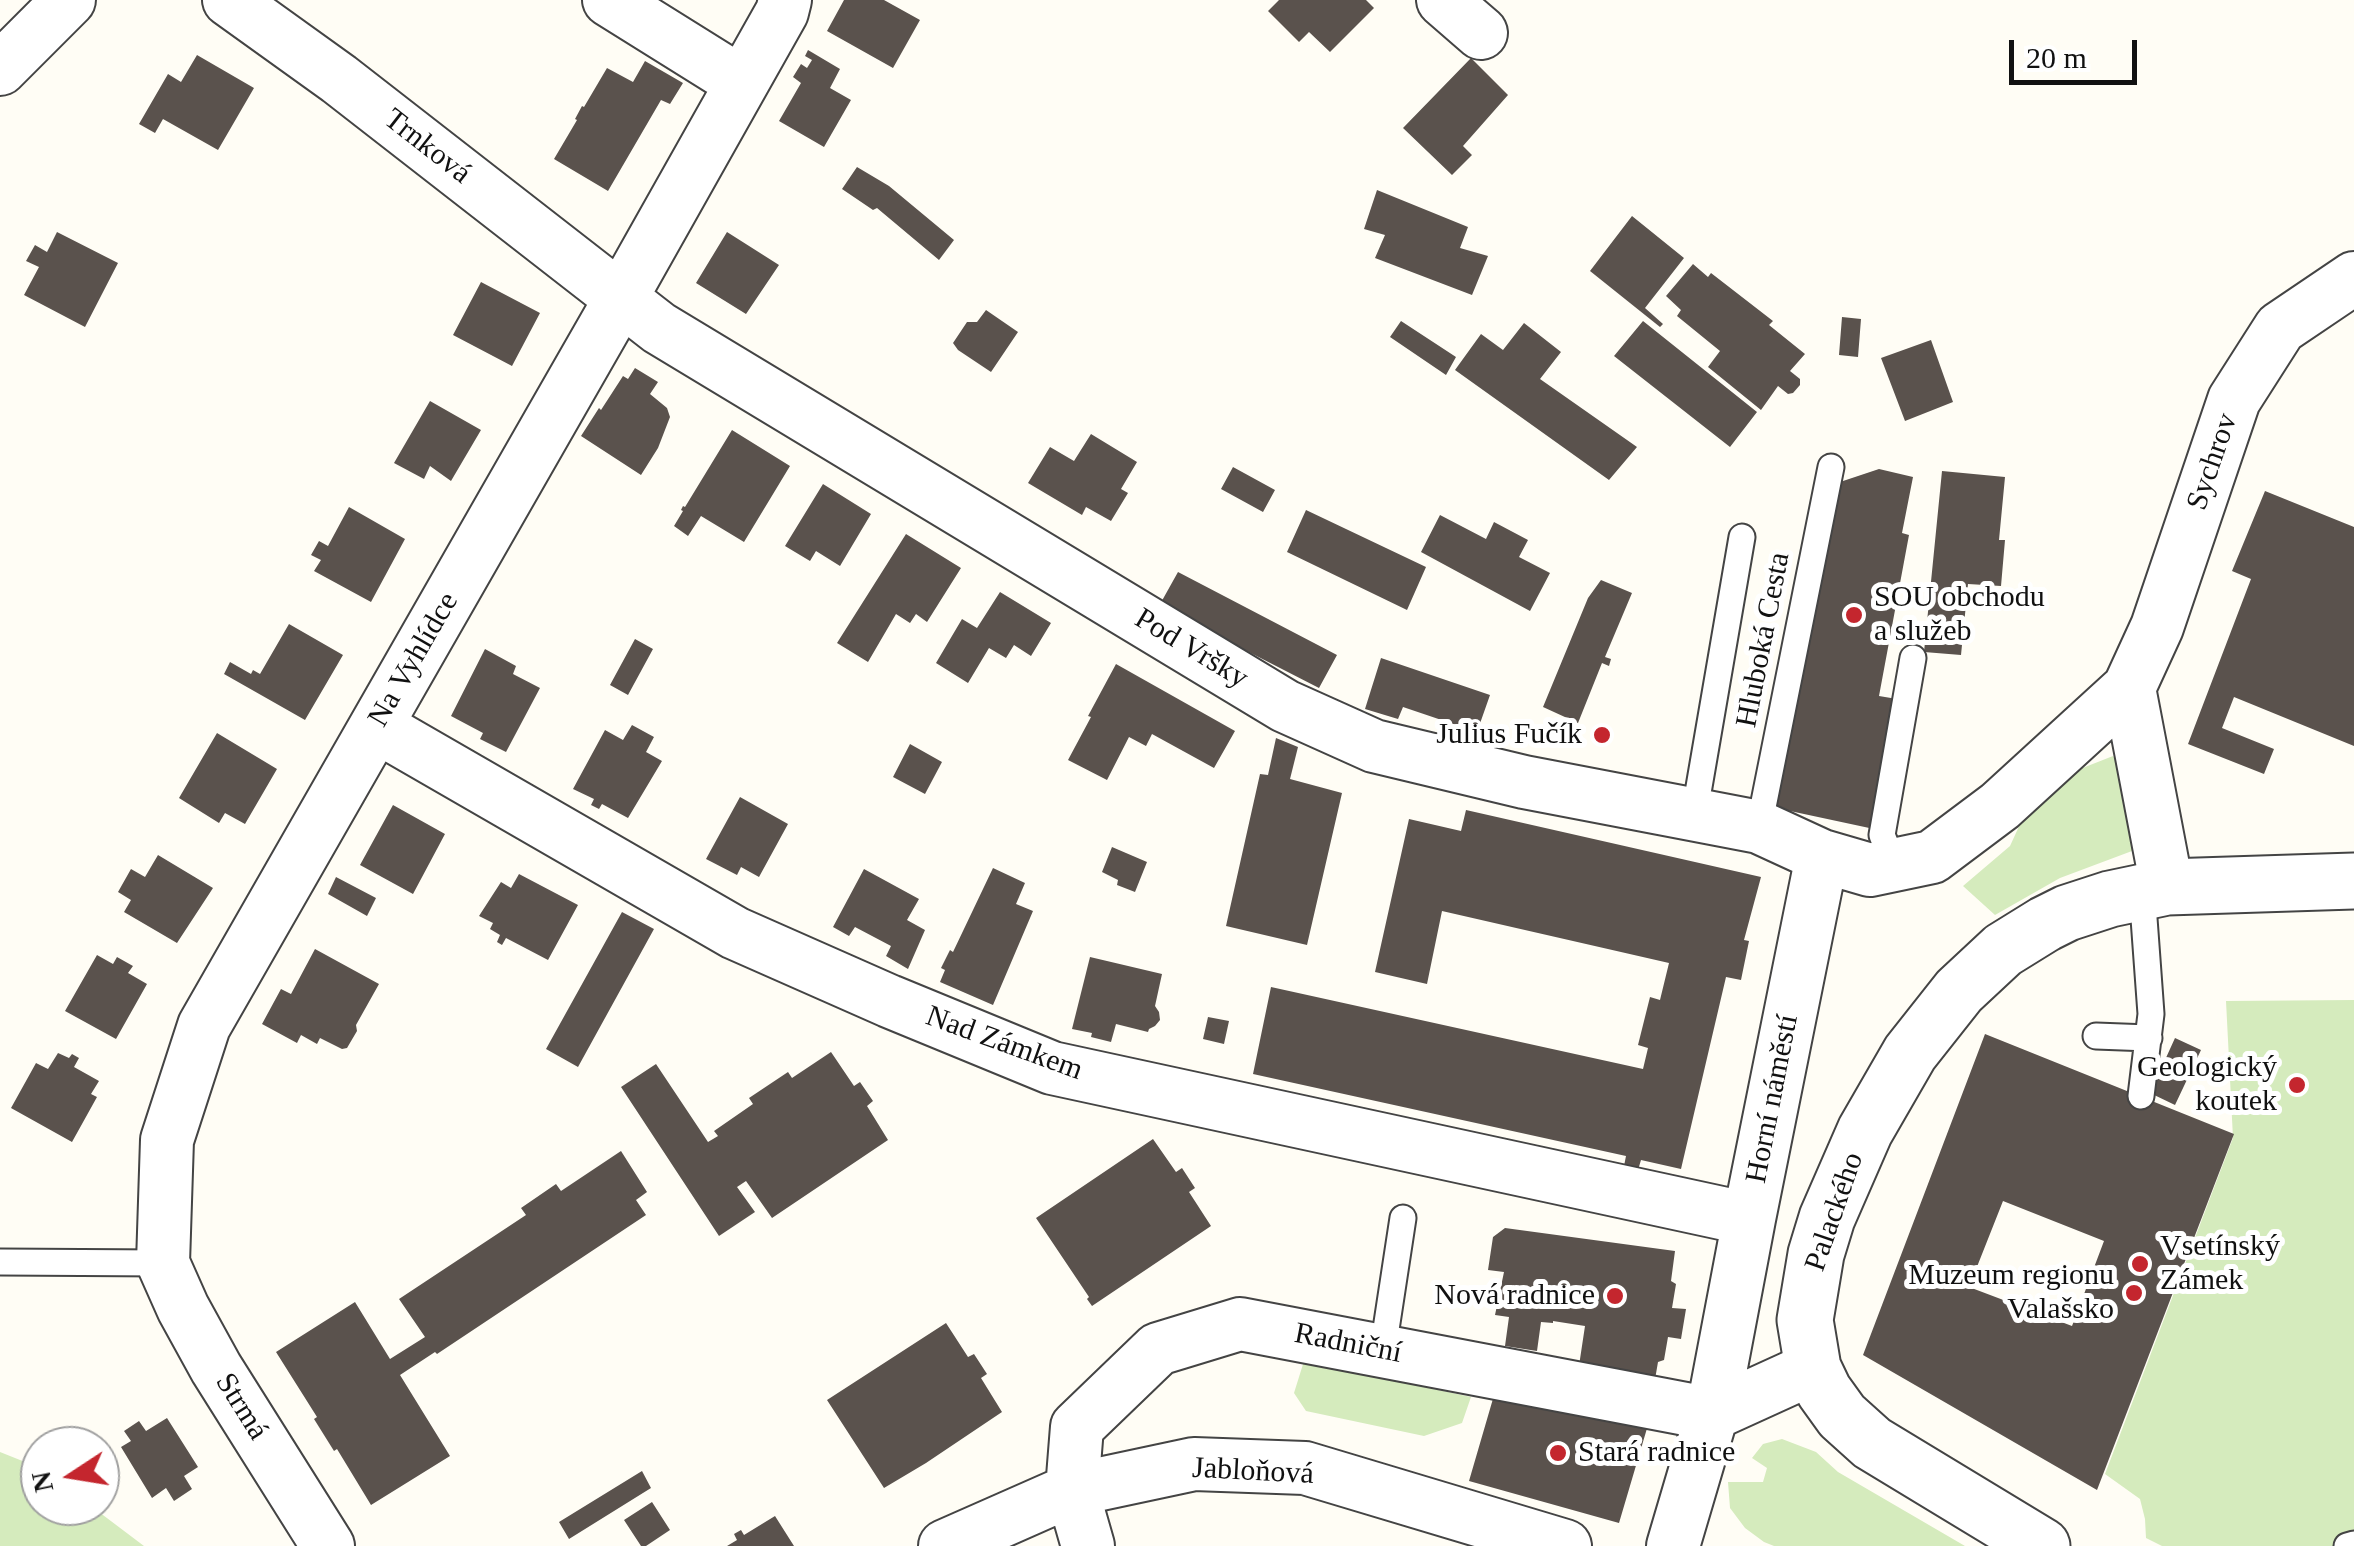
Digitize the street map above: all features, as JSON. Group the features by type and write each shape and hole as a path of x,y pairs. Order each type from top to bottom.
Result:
{"street":[{"path":"0,69 69,0"},
{"name":"Trnková","path":"229,0 339,78 620,298"},
{"path":"610,0 742,83"},
{"name":"Na Vyhlídce","path":"163,1264 168,1140 204,1026 742,83 785,0"},
{"name":"Sychrov","path":"1890,855 1932,856 2000,806 2129,688 2157,627 2234,400 2280,328 2354,278"},
{"name":"Pod Vršky","path":"620,298 659,328 1285,706 1374,746 1524,782 1759,826 1822,856"},
{"path":"2129,688 2154,889 2354,881"},
{"name":"Nad Zámkem","path":"376,726 735,932 888,1001 1052,1068 1749,1219"},
{"path":"1822,856 1870,870 1890,855"},
{"name":"Horní náměstí","path":"1673,1546 1712,1414 1822,856"},
{"name":"Palackého","path":"2042,1546 1872,1443 1832,1403 1813,1368 1805,1320 1816,1254 1827,1218 1886,1091 1934,1021 1980,970 2045,924 2084,907 2154,889"},
{"name":"Strmá","path":"163,1264 216,1368 328,1546"},
{"name":"Radniční","path":"1072,1490 1077,1427 1158,1349 1240,1324 1712,1414"},
{"path":"1712,1414 1813,1368"},
{"name":"Jabloňová","path":"944,1546 1072,1490 1194,1464 1304,1468 1565,1546"},
{"path":"1072,1490 1088,1546"}],"lane":[{"name":"Hluboká Cesta","path":"1759,826 1832,467"},
{"path":"1694,816 1742,537"},
{"path":"1890,855 1882,835 1913,658"},
{"path":"2141,1096 2150,1038 2154,889"},
{"path":"2096,1036 2150,1038"},
{"path":"1384,1350 1404,1218"},
{"path":"0,1262 163,1264"},
{"path":"2347,1546 2354,1544"}],"green space":[{"path":"2113,756 2133,785 2132,851 2060,878 1995,915 1963,886 2010,846 2032,798 2075,771"},
{"path":"2354,1000 2354,1544 2162,1546 2146,1538 2140,1499 2105,1474 2233,1138 2226,1001"},
{"path":"1304,1361 1471,1397 1462,1423 1424,1436 1306,1411 1294,1393"},
{"path":"1782,1439 1816,1452 1838,1472 1965,1546 1774,1546 1764,1542 1745,1528 1730,1508 1728,1482 1763,1482 1767,1468 1752,1458 1763,1444"},
{"path":"0,1452 20,1460 20,1526 118,1526 144,1546 0,1546"}],"building":[{"path":"844,0 884,0 920,20 893,68 827,31"},
{"path":"1279,0 1366,0 1374,8 1330,52 1309,32 1299,42 1268,11"},
{"path":"808,50 840,69 830,88 851,100 824,147 779,121 801,83 793,77 801,64 807,68 812,60 805,56"},
{"path":"197,55 254,88 218,150 163,119 155,133 139,124 168,74 181,82"},
{"path":"1471,58 1508,95 1463,146 1472,155 1452,175 1403,128"},
{"path":"645,61 683,83 670,104 661,100 608,191 554,159 607,68 633,82"},
{"path":"857,167 889,186 954,240 939,260 877,208 873,210 842,189"},
{"path":"1377,190 1468,227 1460,248 1488,256 1472,295 1375,258 1385,235 1364,229"},
{"path":"1632,216 1684,258 1645,308 1663,324 1660,327 1590,271"},
{"path":"57,232 118,263 85,327 24,295 39,267 26,261 35,245 47,252"},
{"path":"727,232 779,265 746,314 696,283"},
{"path":"1693,264 1708,277 1711,273 1773,321 1769,325 1805,354 1790,371 1800,379 1793,393 1788,394 1778,386 1761,410 1708,367 1720,351 1677,316 1681,310 1666,296"},
{"path":"481,282 540,313 512,366 453,335"},
{"path":"986,310 1018,332 991,372 953,343 967,322 977,322"},
{"path":"1842,317 1861,319 1858,357 1839,355"},
{"path":"1401,321 1456,357 1446,375 1390,337"},
{"path":"1643,321 1757,412 1730,447 1614,356"},
{"path":"1524,323 1561,352 1540,379 1637,447 1609,480 1455,370 1481,334 1503,350"},
{"path":"1931,340 1953,402 1905,421 1881,358"},
{"path":"635,368 658,382 650,394 667,408 670,417 658,448 641,475 581,436 623,376 628,379"},
{"path":"430,401 481,430 451,481 430,466 424,479 394,463"},
{"path":"732,430 790,466 744,542 701,516 688,536 674,526"},
{"path":"1091,434 1137,462 1121,489 1128,493 1111,521 1086,507 1082,515 1028,483 1050,447 1074,461"},
{"path":"1233,467 1275,490 1263,512 1221,489"},
{"name":"SOU obchodu a služeb","path":"1879,469 1913,477 1902,533 1909,535 1879,696 1897,699 1874,829 1776,808 1840,482"},
{"path":"1942,471 2005,477 1999,540 2005,540 2001,586 1968,584 1961,655 1924,652"},
{"path":"823,484 871,514 840,566 816,551 810,561 785,546"},
{"path":"2265,491 2354,527 2354,746 2234,697 2222,728 2274,749 2264,774 2188,744 2251,579 2232,571"},
{"path":"349,507 405,539 371,602 314,571 321,560 311,555 319,541 328,546"},
{"path":"1306,510 1426,567 1407,610 1287,552"},
{"path":"1440,515 1486,539 1494,522 1528,540 1519,557 1550,573 1530,611 1421,552"},
{"path":"906,534 961,568 927,622 916,614 910,623 896,614 868,662 837,643"},
{"path":"1178,572 1337,655 1319,688 1159,606"},
{"path":"1601,580 1632,593 1605,657 1611,659 1609,666 1602,663 1578,723 1543,707 1588,598"},
{"path":"1000,592 1051,623 1031,656 1014,645 1006,658 989,648 968,683 936,663 962,619 977,628"},
{"path":"289,624 343,655 305,720 224,674 230,662 251,674 253,670 260,674"},
{"path":"635,639 653,649 628,695 610,685"},
{"path":"485,649 516,666 513,674 540,688 506,752 480,739 483,733 451,716"},
{"path":"1381,658 1490,695 1477,732 1403,707 1398,719 1365,709"},
{"path":"1116,664 1235,731 1214,768 1152,734 1146,746 1129,737 1107,780 1068,760"},
{"path":"632,725 654,737 646,752 662,761 628,818 602,804 599,809 591,805 594,799 573,789 605,730 623,740"},
{"path":"217,733 277,769 245,824 225,813 219,823 179,798"},
{"path":"1276,738 1298,747 1290,779 1342,793 1307,945 1226,926 1260,774 1268,775"},
{"path":"910,744 942,762 925,794 893,777"},
{"path":"740,797 788,824 759,877 741,867 737,875 706,859"},
{"path":"393,805 445,834 413,894 360,865"},
{"path":"1466,810 1761,877 1744,940 1749,941 1741,980 1726,977 1681,1169 1641,1160 1638,1170 1624,1166 1626,1156 1253,1074 1271,987 1643,1069 1648,1048 1638,1045 1650,997 1660,1000 1669,963 1442,911 1427,984 1375,972 1409,819 1461,831"},
{"path":"1112,847 1147,862 1135,892 1117,885 1118,880 1102,872"},
{"path":"158,855 213,888 177,943 124,912 131,900 118,892 131,869 145,877"},
{"path":"993,868 1025,883 1016,904 1033,911 993,1005 940,982 945,970 941,968 950,950 953,952"},
{"path":"864,869 919,899 907,920 925,930 908,969 886,956 891,946 855,927 849,936 833,927"},
{"path":"519,874 578,905 548,960 506,938 502,945 497,942 500,935 490,929 493,923 479,916 501,882 511,888"},
{"path":"336,877 376,898 367,916 328,894"},
{"path":"622,912 654,929 578,1067 546,1049"},
{"path":"315,949 379,984 347,1048 320,1038 317,1044 301,1035 297,1043 262,1024 281,989 291,994"},
{"path":"97,955 113,964 117,957 133,966 128,973 147,984 116,1039 65,1011"},
{"path":"1090,957 1162,974 1155,1006 1160,1020 1148,1032 1116,1024 1111,1042 1072,1029"},
{"path":"1208,1017 1229,1021 1224,1044 1203,1039"},
{"name":"Vsetínský Zámek","path":"1985,1034 2234,1134 2097,1490 1863,1355","holes":["2003,1201 2104,1241 2072,1326 1969,1287"]},
{"path":"2175,1038 2201,1050 2175,1105 2150,1093"},
{"path":"831,1052 854,1086 860,1082 873,1101 867,1106 888,1140 772,1218 746,1181 737,1187 755,1212 719,1236 621,1087 656,1064 708,1142 718,1136 714,1131 753,1104 749,1098 788,1072 792,1078"},
{"path":"58,1053 79,1058 74,1067 99,1081 91,1094 97,1097 72,1142 11,1108 36,1063 48,1069"},
{"path":"1153,1139 1176,1172 1182,1168 1195,1188 1189,1192 1211,1226 1092,1306 1036,1218"},
{"path":"621,1151 647,1192 636,1200 646,1215 400,1375 450,1456 371,1505 314,1419 317,1417 276,1352 355,1302 390,1359 425,1337 399,1299 526,1215 521,1208 556,1184 561,1191"},
{"path":"1505,1228 1675,1251 1672,1308 1686,1309 1681,1339 1668,1337 1653,1391 1577,1379 1585,1326 1541,1322 1537,1351 1505,1346 1509,1317 1495,1315 1504,1272 1488,1270 1493,1237"},
{"path":"946,1323 968,1357 974,1354 987,1374 981,1378 1002,1412 884,1488 827,1400"},
{"name":"Stará radnice","path":"1497,1385 1648,1425 1619,1523 1469,1481"},
{"path":"167,1418 198,1467 184,1476 192,1489 174,1501 166,1488 152,1498 121,1447 131,1441 124,1431 139,1421 146,1431"},
{"path":"642,1471 651,1488 569,1539 559,1522"},
{"path":"652,1502 670,1530 641,1546 624,1520"},
{"path":"775,1516 794,1546 727,1546 737,1540 734,1534 741,1530 744,1535"}],"place":[{"name":"SOU obchodu a služeb","path":"1854,615"},
{"name":"Julius Fučík","path":"1602,735"},
{"name":"Geologický koutek","path":"2297,1085"},
{"name":"Vsetínský Zámek","path":"2140,1264"},
{"name":"Muzeum regionu Valašsko","path":"2134,1293"},
{"name":"Nová radnice","path":"1615,1296"},
{"name":"Stará radnice","path":"1558,1453"}]}
